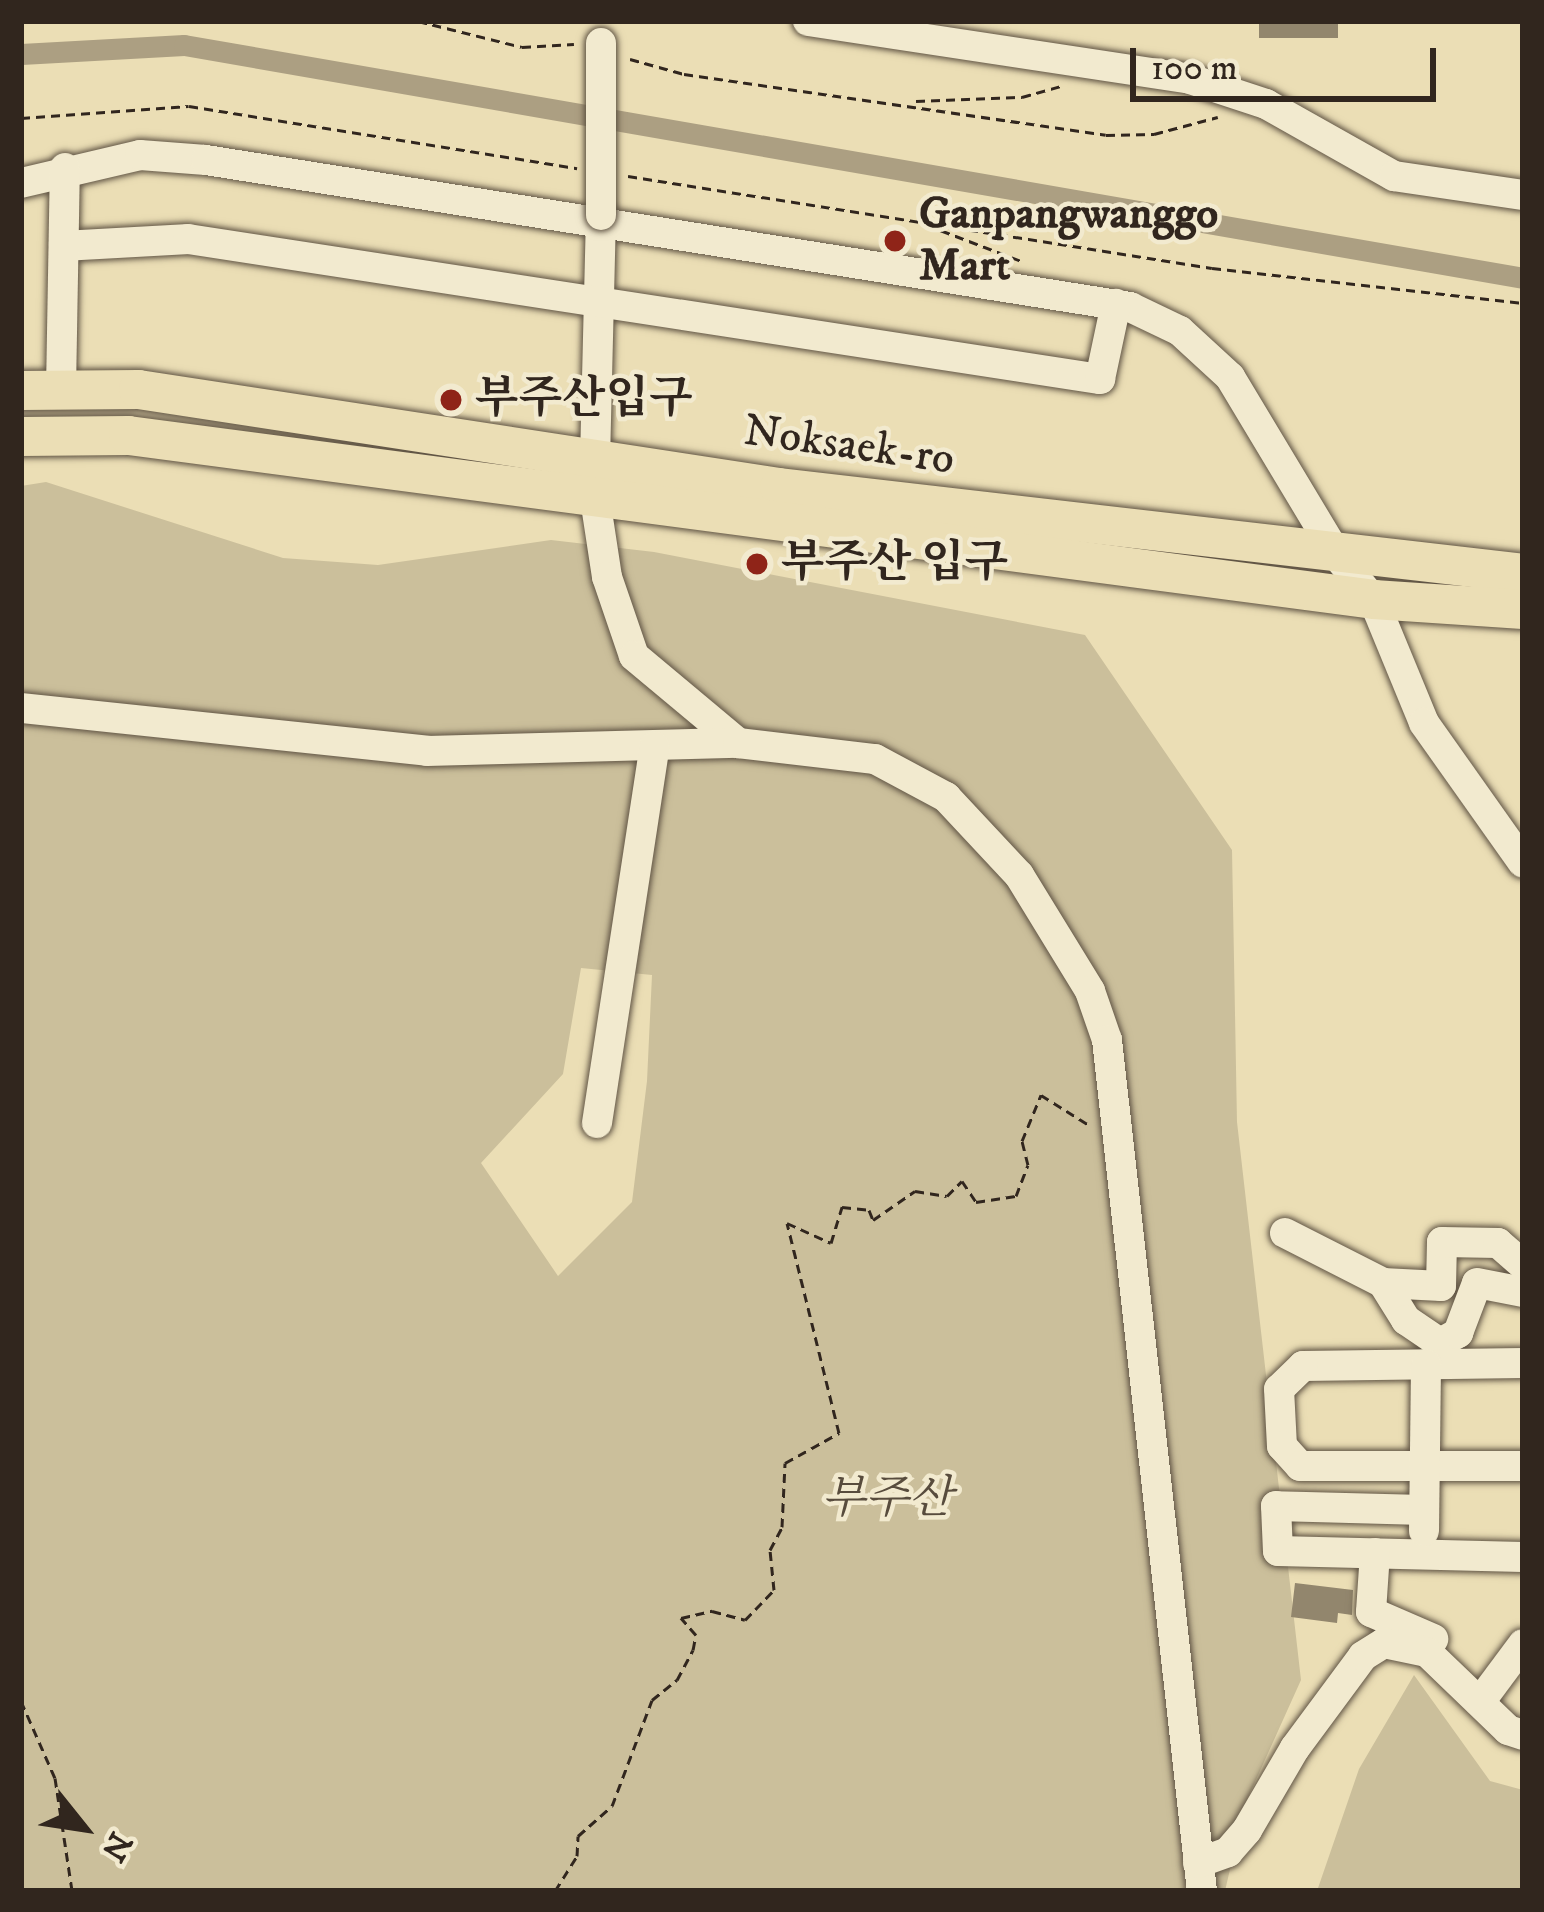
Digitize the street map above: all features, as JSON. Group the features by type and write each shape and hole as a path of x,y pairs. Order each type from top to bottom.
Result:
{"main road":[{"name":"Noksaek-ro","path":"21,390 138,389 595,475 1373,599 1523,609"},
{"name":"Noksaek-ro","path":"21,436 128,435 595,475 1523,573"}],"street":[{"path":"808,21 1229,89 1376,169 1428,185 1523,195"},
{"path":"601,42 595,475 607,577 634,656 738,743"},
{"path":"21,183 65,168 166,156 601,219 1116,304 1180,331 1230,377 1338,557 1373,599 1424,723 1523,863"},
{"path":"61,390 65,168"},
{"path":"64,246 188,239 1100,380 1116,304"},
{"path":"21,708 427,752 738,743 875,759 946,797 1019,875 1090,991 1107,1040 1200,1877"},
{"path":"597,1123 655,746"},
{"path":"1285,1233 1383,1283 1441,1286 1442,1242 1498,1243 1523,1265"},
{"path":"1383,1283 1406,1320 1440,1343 1458,1333 1477,1283 1523,1292"},
{"path":"1523,1363 1303,1366 1279,1389 1290,1461 1523,1466"},
{"path":"1424,1555 1426,1364"},
{"path":"1424,1510 1276,1506 1278,1551 1523,1557"},
{"path":"1375,1553 1371,1612 1423,1628 1451,1657 1452,1673"},
{"path":"1200,1877 1247,1830 1364,1657 1400,1641 1452,1673 1523,1735"},
{"path":"1480,1702 1523,1644"}],"path":[{"path":"418,21 522,47 559,40 601,42 684,74 908,102 1106,135 1154,134 1221,116"},
{"path":"908,102 1022,97 1120,68"},
{"path":"21,118 189,106 591,170"},
{"path":"614,174 1212,268 1523,303"},
{"path":"919,222 1025,263"},
{"path":"555,1891 577,1856 578,1836 612,1805 652,1700 677,1680 693,1650 696,1635 681,1618 712,1611 745,1620 774,1590 770,1550 782,1527 785,1463 839,1432 787,1223 831,1243 842,1208 869,1210 873,1220 915,1191 946,1196 962,1181 976,1202 1016,1196 1028,1165 1022,1141 1041,1095 1082,1126 1114,1124"},
{"path":"21,1701 55,1778 72,1891"}],"green space":[{"name":"부주산","path":"46,482 283,558 378,565 551,540 654,552 1085,635 1232,850 1237,1122 1301,1680 1245,1804 1225,1891 21,1891 21,486","holes":["581,968 652,975 647,1081 632,1202 558,1276 481,1163 563,1074"]},
{"path":"1414,1675 1490,1781 1523,1790 1523,1891 1317,1891 1359,1769"}],"building":[{"path":"1259,21 1338,21 1338,38 1259,38"},
{"path":"1295,1583 1353,1590 1352,1615 1338,1613 1337,1623 1291,1617"}],"waterway":[{"path":"21,54 184,45 1523,278"}],"place":[{"name":"Ganpangwanggo Mart","path":"895,241"},
{"name":"부주산입구","path":"451,400"},
{"name":"부주산 입구","path":"757,564"}]}
